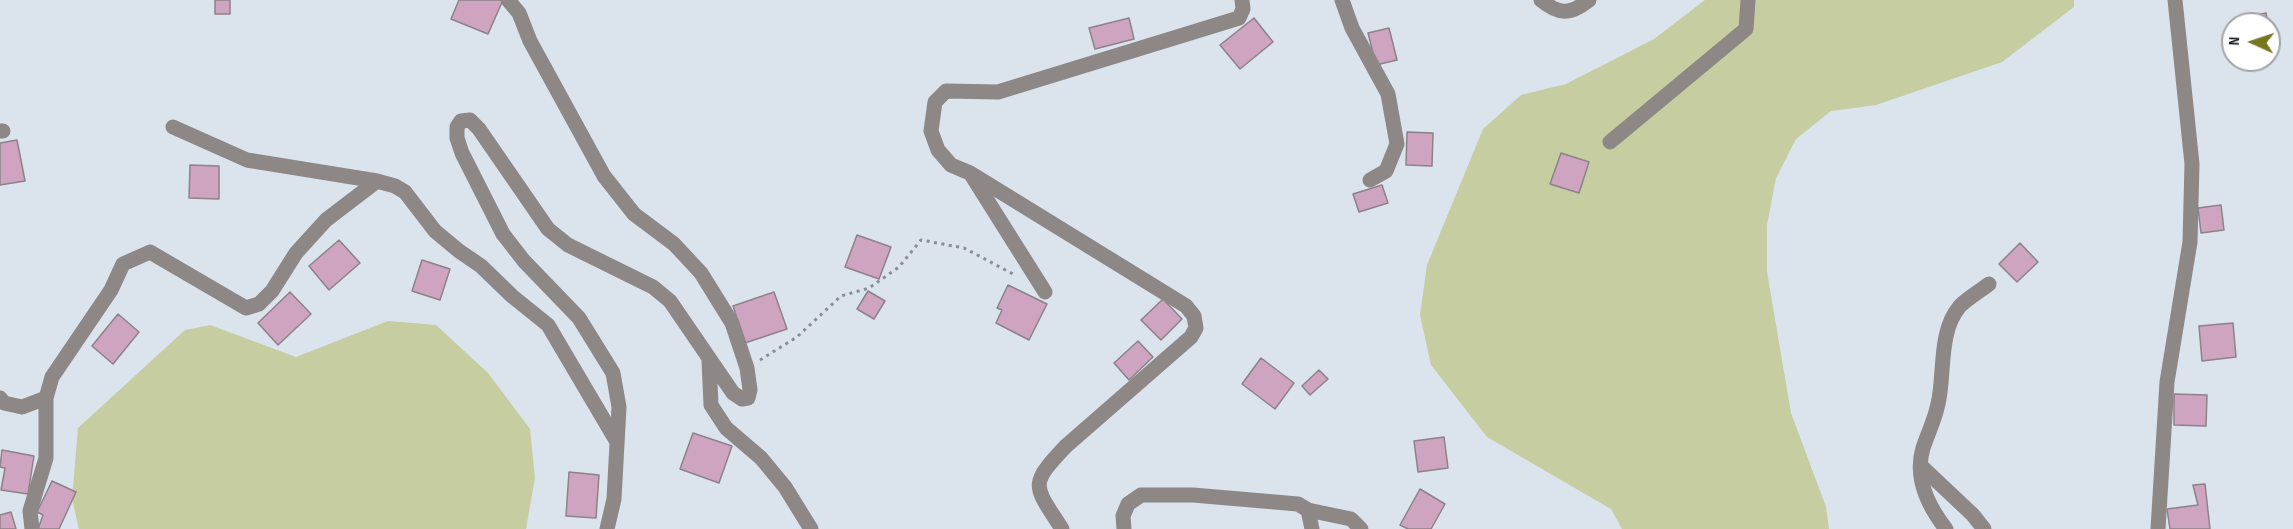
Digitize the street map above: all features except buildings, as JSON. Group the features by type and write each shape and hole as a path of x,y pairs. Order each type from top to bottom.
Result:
{"street":[{"path":"508,0 519,13 530,41 604,176 634,214 674,244 701,273 732,323 747,368 750,390 748,398 742,399 733,393 709,361 680,312 670,301 653,286 568,245 548,229 479,129 470,120 460,121 457,127 457,138 462,153 504,234 524,261 579,318 613,374 619,407 614,499 607,529"},
{"path":"1062,529 1039,494 1039,479 1066,446 1191,337 1196,328 1194,316 1186,306 970,173 951,165 938,150 931,131 935,102 946,91 998,92 1239,18 1243,9 1242,0"},
{"path":"1342,0 1352,28 1388,94 1397,144 1386,171 1370,180"},
{"path":"1541,0 1554,10 1569,12 1589,0"},
{"path":"1610,142 1746,29 1748,0"},
{"path":"2158,529 2167,382 2190,242 2192,164 2175,0"},
{"path":"173,127 247,160 377,180 405,192 435,231 482,266 512,296 548,325 617,442"},
{"path":"970,173 1045,292"},
{"path":"32,529 30,511 46,458 46,398 52,377 111,290 123,264 150,252 246,308 259,304 272,291 312,233 377,180"},
{"path":"1946,529 1932,512 1924,493 1922,451 1939,404 1942,360 1950,326 1959,307 1989,284"},
{"path":"709,361 711,405 726,428 761,458 785,488 811,529"},
{"path":"0,398 4,403 22,407 46,398"},
{"path":"1921,466 1973,515 1984,529"},
{"path":"1124,529 1123,516 1128,504 1141,495 1204,496 1298,504 1308,510 1351,519 1361,529"},
{"path":"1308,510 1312,529"}],"path":[{"path":"747,368 797,338 841,296 869,288 899,267 921,240 964,248 1045,292"}],"green space":[{"path":"1705,0 2074,0 2074,7 2002,62 1876,105 1831,111 1796,139 1776,178 1767,225 1767,272 1791,413 1826,507 1829,529 1622,529 1611,509 1487,437 1431,365 1420,315 1427,265 1483,129 1521,95 1566,84 1654,39"},
{"path":"388,321 436,325 488,373 530,429 535,478 526,529 79,529 72,499 78,428 185,330 210,325 296,357"}]}
